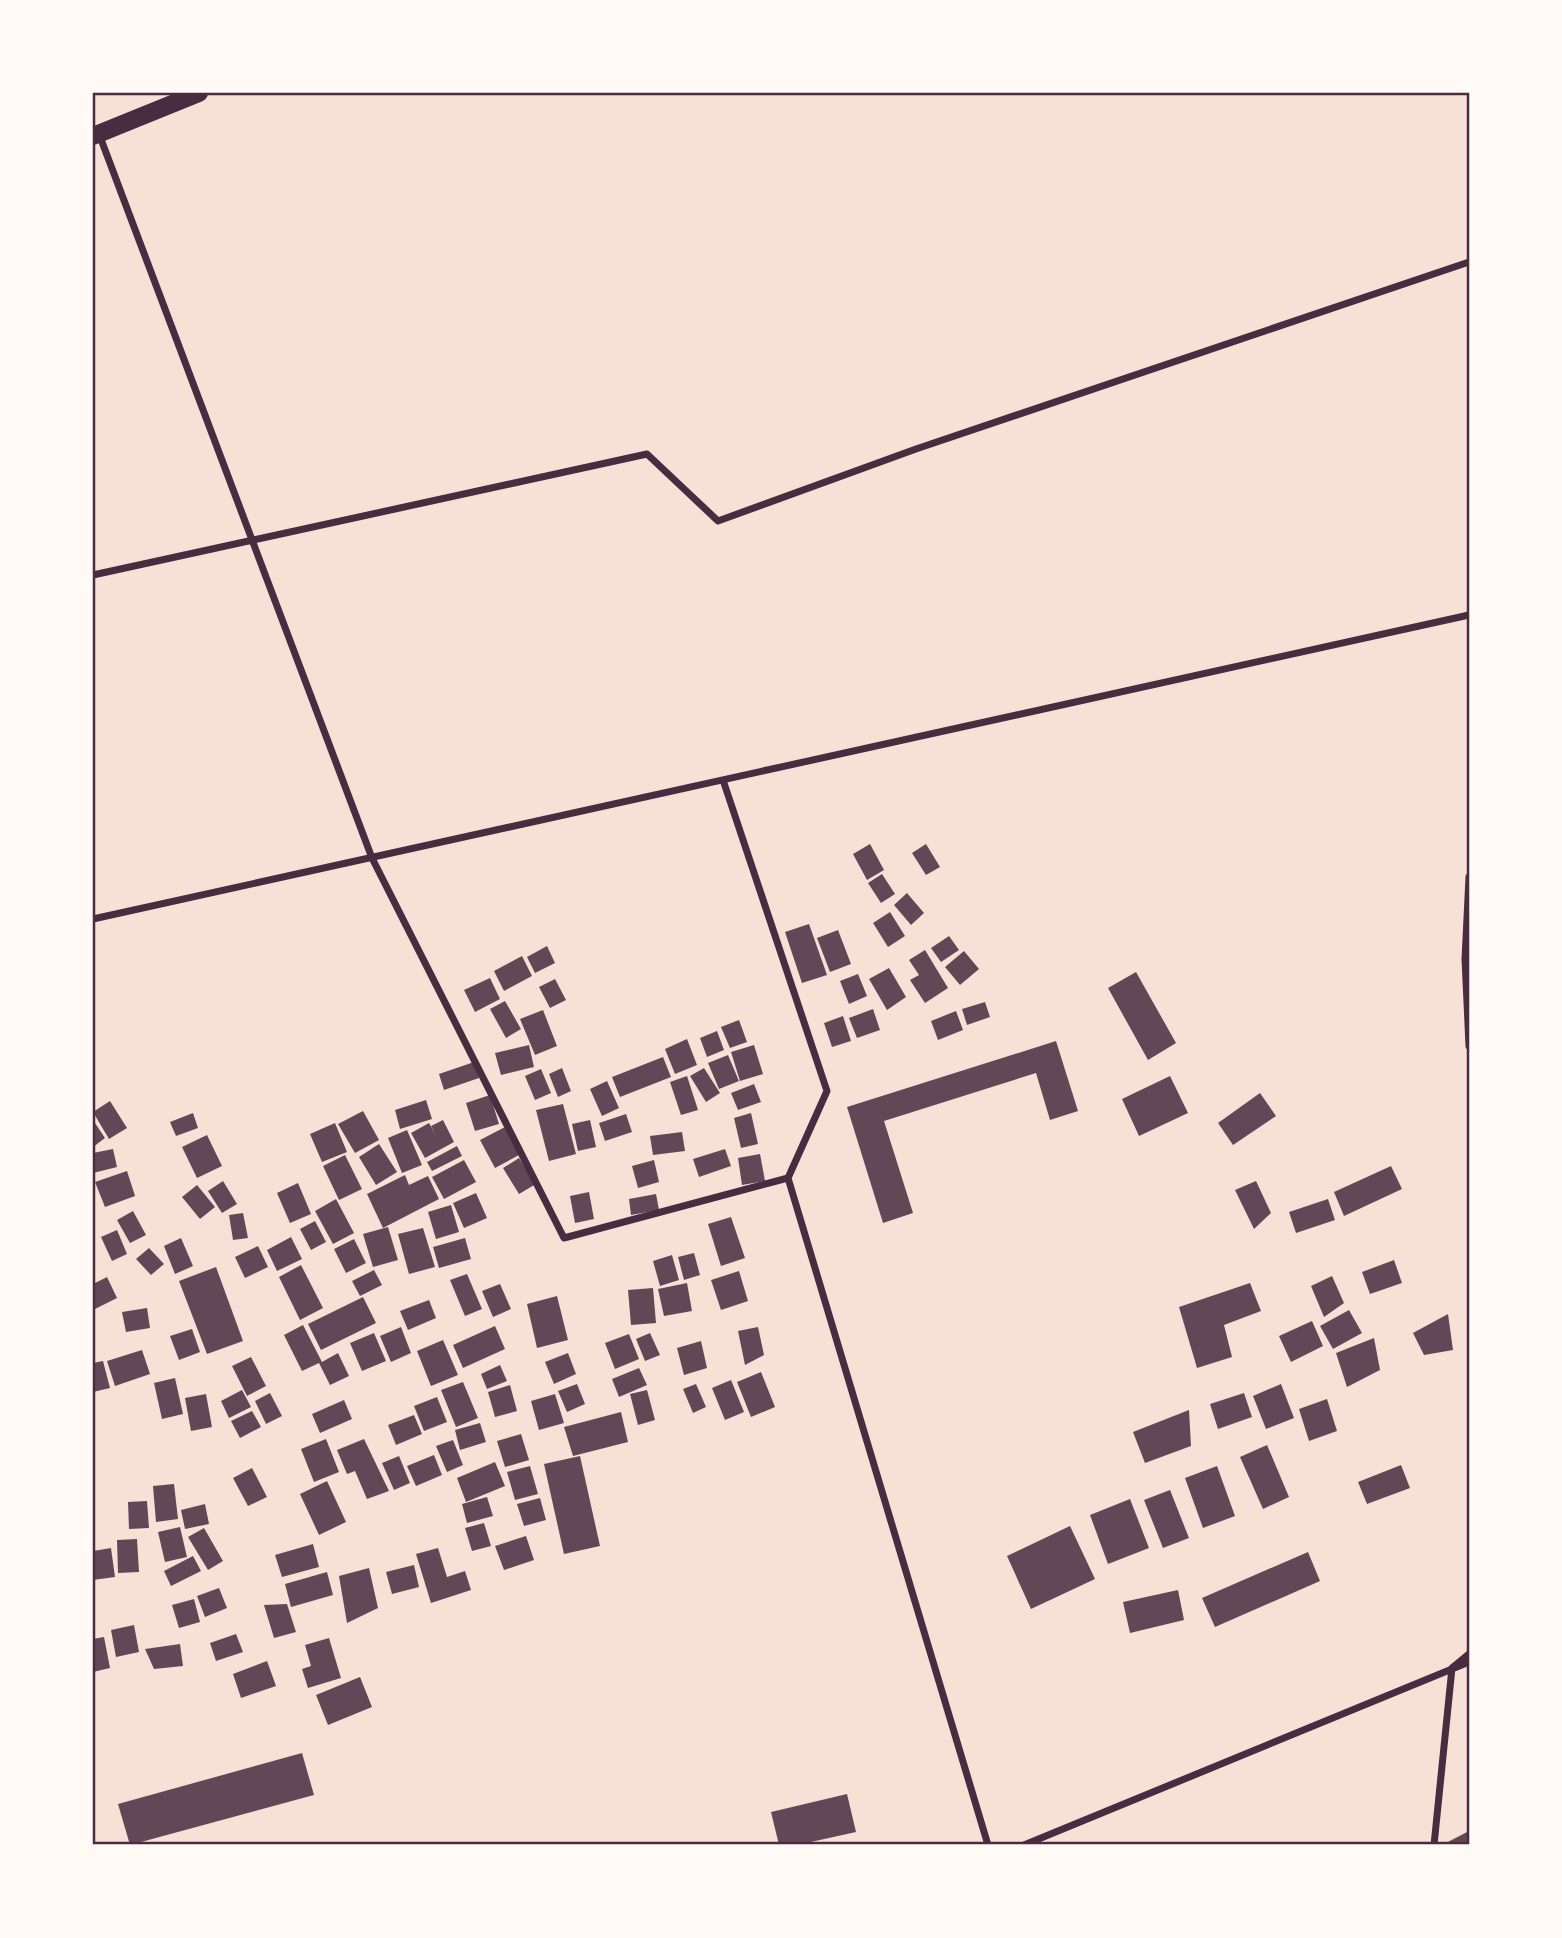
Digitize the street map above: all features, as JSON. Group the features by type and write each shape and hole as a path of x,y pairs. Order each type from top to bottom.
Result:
{"main road":[{"path":"96,135 199,93"}],"street":[{"path":"96,135 254,540 372,858 564,1238 788,1178"},
{"path":"93,575 647,454 718,521 929,444 1469,262"},
{"path":"93,919 1469,615"},
{"path":"723,780 827,1091 788,1178 988,1845"},
{"path":"1469,877 1469,1046"},
{"path":"1434,1845 1452,1668 1469,1654"},
{"path":"1024,1845 1469,1662"}],"building":[{"path":"870,844 884,870 867,880 853,854"},
{"path":"926,844 940,867 926,875 912,853"},
{"path":"882,874 895,894 881,903 868,883"},
{"path":"907,893 924,913 911,925 894,905"},
{"path":"890,912 905,936 888,947 873,923"},
{"path":"809,924 827,975 802,983 785,932"},
{"path":"838,930 851,964 830,972 817,938"},
{"path":"949,936 959,950 941,962 931,948"},
{"path":"547,946 555,963 535,973 527,957"},
{"path":"925,950 948,988 925,1003 910,980 919,975 909,960"},
{"path":"964,951 979,969 960,985 945,967"},
{"path":"522,956 532,976 504,991 494,971"},
{"path":"889,968 906,997 887,1010 869,979"},
{"path":"1136,972 1176,1043 1148,1060 1108,988"},
{"path":"858,974 867,996 849,1004 840,981"},
{"path":"490,978 500,999 475,1012 464,990"},
{"path":"555,979 566,1000 550,1008 539,987"},
{"path":"505,1001 521,1029 506,1038 490,1009"},
{"path":"985,1002 990,1017 967,1025 962,1009"},
{"path":"873,1009 880,1030 857,1038 849,1018"},
{"path":"543,1010 557,1046 535,1055 520,1019"},
{"path":"956,1011 963,1030 938,1040 931,1021"},
{"path":"843,1016 851,1041 832,1047 824,1023"},
{"path":"739,1020 747,1042 730,1048 721,1027"},
{"path":"717,1031 724,1050 707,1057 700,1038"},
{"path":"687,1039 697,1065 675,1074 665,1049"},
{"path":"1056,1041 1078,1111 1050,1120 1036,1073 884,1121 913,1213 883,1223 847,1107"},
{"path":"529,1045 534,1067 501,1075 495,1053"},
{"path":"754,1045 763,1074 740,1081 731,1052"},
{"path":"728,1055 739,1081 719,1089 708,1063"},
{"path":"663,1057 671,1077 620,1097 612,1077"},
{"path":"474,1062 479,1078 444,1090 439,1074"},
{"path":"562,1068 571,1091 558,1097 549,1074"},
{"path":"704,1068 720,1093 706,1102 690,1076"},
{"path":"541,1069 551,1093 535,1100 525,1076"},
{"path":"687,1076 698,1110 681,1115 670,1082"},
{"path":"1170,1076 1188,1113 1139,1136 1122,1099"},
{"path":"607,1081 619,1108 602,1116 590,1089"},
{"path":"754,1084 761,1102 738,1110 731,1093"},
{"path":"1260,1093 1276,1116 1233,1145 1218,1123"},
{"path":"490,1095 499,1124 475,1131 466,1103"},
{"path":"426,1100 432,1119 400,1129 395,1110"},
{"path":"110,1101 127,1128 109,1139 93,1112"},
{"path":"563,1104 576,1154 549,1161 536,1110"},
{"path":"363,1111 379,1140 355,1153 338,1124"},
{"path":"193,1113 198,1128 176,1136 170,1122"},
{"path":"751,1113 758,1144 741,1148 734,1118"},
{"path":"626,1114 632,1132 605,1141 599,1123"},
{"path":"93,1120 105,1138 93,1147"},
{"path":"443,1120 454,1142 425,1158 411,1133 429,1123 436,1136 431,1126"},
{"path":"590,1120 596,1147 578,1151 572,1124"},
{"path":"335,1123 347,1152 322,1162 310,1134"},
{"path":"505,1127 519,1155 495,1168 480,1140"},
{"path":"407,1130 422,1165 402,1173 388,1138"},
{"path":"682,1132 685,1151 653,1155 650,1136"},
{"path":"207,1135 222,1166 197,1178 182,1147"},
{"path":"379,1144 397,1172 376,1185 359,1157"},
{"path":"457,1146 462,1156 432,1171 427,1162"},
{"path":"113,1149 117,1167 93,1173 93,1153"},
{"path":"725,1149 731,1166 699,1177 693,1159"},
{"path":"760,1154 765,1181 742,1185 738,1158"},
{"path":"345,1155 362,1189 339,1200 323,1166"},
{"path":"519,1158 536,1184 519,1194 503,1168"},
{"path":"464,1160 476,1182 444,1199 432,1177"},
{"path":"654,1160 659,1182 638,1188 632,1166"},
{"path":"1391,1166 1402,1189 1344,1216 1334,1192"},
{"path":"127,1171 135,1196 105,1207 95,1182"},
{"path":"405,1175 409,1185 428,1176 439,1199 383,1228 367,1194"},
{"path":"223,1181 237,1204 222,1213 208,1191"},
{"path":"1256,1181 1271,1213 1254,1229 1235,1190"},
{"path":"298,1183 311,1214 290,1223 277,1193"},
{"path":"197,1185 215,1207 200,1219 182,1197"},
{"path":"589,1192 594,1219 575,1223 570,1196"},
{"path":"476,1193 487,1218 464,1228 453,1203"},
{"path":"656,1194 659,1210 631,1215 629,1199"},
{"path":"336,1199 354,1233 333,1244 315,1211"},
{"path":"1328,1199 1335,1220 1296,1233 1289,1212"},
{"path":"451,1205 459,1232 436,1239 428,1212"},
{"path":"133,1211 146,1235 130,1243 117,1220"},
{"path":"243,1213 248,1238 233,1240 229,1215"},
{"path":"731,1217 745,1258 721,1266 708,1224"},
{"path":"315,1221 326,1242 311,1250 300,1229"},
{"path":"388,1227 398,1260 373,1267 363,1234"},
{"path":"423,1228 435,1267 409,1274 398,1234"},
{"path":"117,1230 127,1254 112,1261 101,1237"},
{"path":"291,1237 302,1259 277,1271 267,1250"},
{"path":"181,1238 193,1266 175,1274 164,1246"},
{"path":"465,1238 471,1259 439,1268 433,1247"},
{"path":"354,1239 366,1263 346,1273 334,1249"},
{"path":"258,1246 268,1267 245,1278 235,1257"},
{"path":"149,1248 164,1264 151,1275 136,1259"},
{"path":"694,1253 700,1275 684,1280 678,1257"},
{"path":"672,1255 679,1280 660,1286 653,1261"},
{"path":"1394,1260 1402,1283 1370,1294 1362,1272"},
{"path":"301,1265 323,1308 300,1320 279,1277"},
{"path":"216,1267 243,1341 207,1354 179,1281"},
{"path":"374,1270 382,1285 360,1296 352,1281"},
{"path":"739,1271 748,1301 721,1310 711,1280"},
{"path":"467,1274 482,1309 465,1316 450,1280"},
{"path":"1332,1276 1344,1303 1324,1317 1311,1286"},
{"path":"107,1277 117,1298 93,1310 93,1284"},
{"path":"687,1283 692,1311 664,1316 658,1289"},
{"path":"1250,1283 1261,1311 1224,1325 1232,1357 1197,1368 1179,1307"},
{"path":"500,1284 511,1309 493,1317 482,1291"},
{"path":"653,1288 656,1323 631,1325 628,1290"},
{"path":"557,1296 568,1340 537,1348 527,1304"},
{"path":"363,1297 376,1323 321,1350 308,1324"},
{"path":"429,1300 436,1318 408,1330 400,1311"},
{"path":"147,1308 150,1328 126,1332 122,1312"},
{"path":"1349,1310 1362,1333 1333,1349 1320,1326"},
{"path":"1448,1314 1453,1350 1424,1355 1413,1333"},
{"path":"1312,1321 1323,1346 1291,1362 1279,1336"},
{"path":"303,1325 322,1362 338,1353 349,1376 330,1385 319,1363 302,1371 284,1335"},
{"path":"495,1326 505,1349 463,1368 453,1345"},
{"path":"401,1327 411,1353 391,1362 380,1336"},
{"path":"758,1327 764,1355 745,1365 738,1331"},
{"path":"192,1329 200,1352 179,1360 170,1336"},
{"path":"374,1333 386,1361 362,1371 350,1343"},
{"path":"650,1333 660,1355 645,1361 636,1339"},
{"path":"629,1334 639,1359 615,1369 605,1343"},
{"path":"1374,1338 1380,1370 1347,1387 1336,1353"},
{"path":"443,1340 458,1375 431,1386 417,1351"},
{"path":"701,1341 707,1368 684,1375 677,1348"},
{"path":"142,1350 150,1374 115,1386 107,1361"},
{"path":"568,1353 576,1374 554,1384 545,1362"},
{"path":"251,1357 266,1386 247,1396 232,1366"},
{"path":"103,1361 110,1388 93,1392 93,1363"},
{"path":"500,1365 507,1381 487,1389 481,1374"},
{"path":"639,1368 647,1385 619,1397 612,1379"},
{"path":"761,1372 775,1407 751,1417 737,1382"},
{"path":"175,1378 183,1414 162,1419 154,1383"},
{"path":"731,1380 744,1412 725,1420 712,1388"},
{"path":"463,1382 478,1418 456,1427 441,1390"},
{"path":"577,1384 585,1404 567,1412 558,1391"},
{"path":"696,1384 706,1407 693,1413 683,1389"},
{"path":"1281,1384 1294,1418 1266,1429 1253,1396"},
{"path":"510,1385 517,1411 495,1417 488,1392"},
{"path":"242,1390 251,1407 229,1418 221,1401"},
{"path":"647,1390 655,1420 638,1425 630,1394"},
{"path":"270,1393 282,1416 266,1424 255,1401"},
{"path":"1244,1393 1252,1417 1218,1429 1210,1404"},
{"path":"206,1394 212,1427 191,1431 185,1398"},
{"path":"555,1394 564,1423 539,1430 531,1401"},
{"path":"437,1397 447,1422 424,1431 414,1406"},
{"path":"1327,1399 1337,1431 1309,1441 1299,1409"},
{"path":"344,1400 352,1419 320,1433 312,1414"},
{"path":"1189,1410 1191,1446 1145,1463 1133,1432"},
{"path":"252,1411 261,1427 240,1438 231,1421"},
{"path":"621,1412 628,1442 573,1456 564,1427"},
{"path":"414,1415 422,1434 396,1445 388,1425"},
{"path":"480,1423 486,1442 460,1450 455,1430"},
{"path":"521,1434 529,1460 505,1467 497,1441"},
{"path":"326,1439 339,1472 314,1482 301,1449"},
{"path":"364,1439 389,1491 367,1499 355,1471 347,1474 337,1450"},
{"path":"453,1440 463,1465 447,1472 436,1446"},
{"path":"1267,1445 1289,1497 1263,1509 1240,1457"},
{"path":"434,1455 442,1475 416,1486 407,1466"},
{"path":"399,1456 410,1483 394,1490 382,1463"},
{"path":"580,1456 600,1546 564,1554 544,1464"},
{"path":"495,1462 505,1486 466,1502 457,1478"},
{"path":"1401,1465 1410,1488 1367,1504 1358,1482"},
{"path":"530,1466 538,1494 515,1500 507,1472"},
{"path":"1217,1466 1235,1516 1203,1528 1185,1478"},
{"path":"252,1468 267,1497 248,1506 233,1478"},
{"path":"327,1481 346,1522 319,1535 300,1494"},
{"path":"174,1484 178,1519 156,1522 153,1486"},
{"path":"1170,1490 1189,1538 1163,1548 1144,1500"},
{"path":"487,1497 493,1516 467,1523 462,1504"},
{"path":"540,1498 546,1520 524,1526 517,1504"},
{"path":"1130,1499 1149,1548 1108,1564 1090,1515"},
{"path":"147,1501 149,1528 129,1529 128,1502"},
{"path":"205,1504 209,1524 185,1529 181,1510"},
{"path":"484,1523 491,1546 472,1551 465,1528"},
{"path":"1070,1526 1095,1579 1031,1609 1007,1556"},
{"path":"180,1527 187,1557 165,1562 158,1532"},
{"path":"204,1528 223,1561 208,1570 188,1537"},
{"path":"526,1536 534,1560 504,1570 495,1546"},
{"path":"137,1539 139,1572 118,1573 117,1540"},
{"path":"313,1544 319,1567 282,1577 275,1555"},
{"path":"111,1548 115,1577 93,1580 93,1551"},
{"path":"438,1548 447,1577 465,1571 471,1590 431,1603 416,1554"},
{"path":"1308,1552 1320,1581 1215,1627 1202,1598"},
{"path":"193,1556 201,1571 171,1586 164,1571"},
{"path":"414,1565 419,1587 392,1594 386,1572"},
{"path":"369,1568 378,1608 347,1623 339,1576"},
{"path":"327,1572 333,1595 291,1607 285,1584"},
{"path":"219,1588 227,1608 205,1617 197,1596"},
{"path":"1178,1590 1184,1620 1130,1633 1123,1602"},
{"path":"194,1599 200,1622 179,1628 172,1605"},
{"path":"287,1604 296,1632 274,1638 264,1605"},
{"path":"134,1625 139,1652 116,1657 111,1630"},
{"path":"236,1634 243,1652 216,1661 210,1643"},
{"path":"104,1637 110,1668 93,1672 93,1639"},
{"path":"329,1638 341,1678 308,1688 302,1669 311,1666 305,1645"},
{"path":"180,1644 183,1666 154,1669 145,1649"},
{"path":"267,1661 276,1686 241,1698 233,1674"},
{"path":"360,1677 372,1707 328,1725 316,1695"},
{"path":"302,1753 314,1795 130,1845 118,1804"},
{"path":"847,1794 856,1832 797,1845 779,1845 771,1812"},
{"path":"1469,1831 1469,1845 1442,1845"}]}
